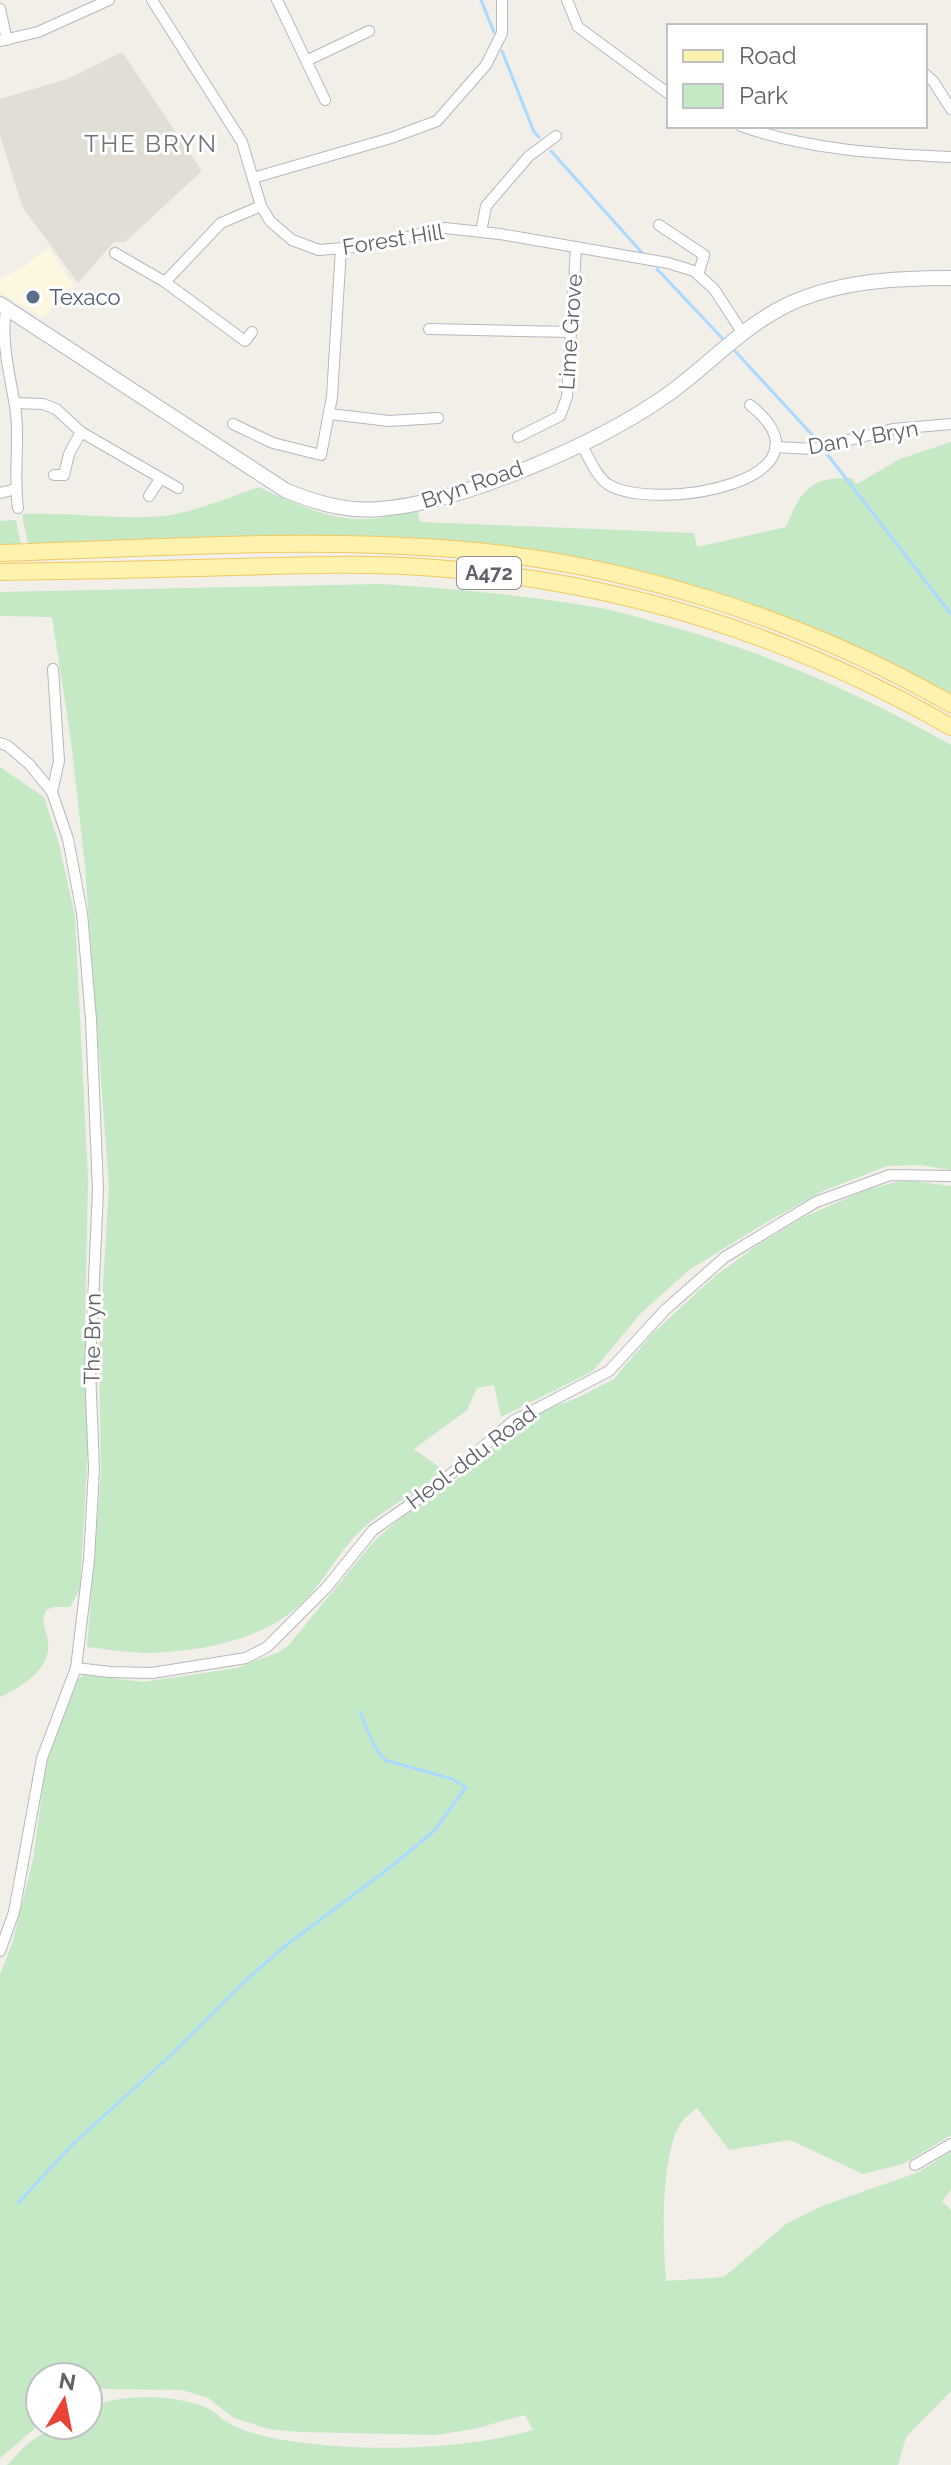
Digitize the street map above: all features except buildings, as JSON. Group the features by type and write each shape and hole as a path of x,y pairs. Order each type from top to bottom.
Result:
{"main road":[{"name":"A472","path":"0,553 306,545 428,548 506,555 634,579 766,618 863,658 951,704"},
{"name":"A472","path":"0,572 293,566 407,567 547,581 656,604 759,636 854,675 951,727"}],"street":[{"path":"0,9 4,40 38,32 109,0"},
{"name":"Forest Hill","path":"152,0 242,142 261,206 270,221 292,240 319,250 368,246 445,228 668,263 694,271 714,289 742,332"},
{"path":"277,0 325,100"},
{"path":"253,178 391,138 437,121 486,65 502,33 502,0"},
{"path":"567,0 578,27 667,93"},
{"path":"306,61 369,31"},
{"path":"927,76 951,109"},
{"path":"748,128 827,147 951,157"},
{"path":"481,232 486,206 529,156 556,136"},
{"path":"165,282 221,223 261,206"},
{"path":"659,225 704,255 698,275"},
{"path":"233,424 273,443 321,455 330,414 341,248"},
{"name":"Lime Grove","path":"518,437 560,416 567,397 576,248"},
{"path":"115,253 165,282 245,341 252,332"},
{"name":"Bryn Road","path":"3,306 285,490 317,503 377,509 419,503 500,478 581,444 663,398 742,332 786,305 827,291 871,282 951,278"},
{"path":"3,306 0,323 3,368 15,403 18,508"},
{"path":"429,329 571,332"},
{"path":"15,403 43,404 56,409 81,432 178,488"},
{"name":"Dan Y Bryn","path":"581,444 600,478 611,486 671,495 721,488 757,474 768,463 775,447 772,426 750,405"},
{"path":"330,414 389,421 438,418"},
{"name":"Dan Y Bryn","path":"775,447 813,449 893,429 951,424"},
{"path":"54,475 64,475 69,454 81,432"},
{"path":"149,496 160,479"},
{"path":"0,493 16,489"},
{"path":"52,792 59,761 53,669"},
{"name":"The Bryn","path":"0,743 29,764 52,792 68,839 82,913 91,1019 98,1190 90,1369 94,1469 89,1560 76,1668 42,1758 14,1912 0,1951"},
{"name":"Heol-ddu Road","path":"76,1668 152,1673 246,1658 267,1647 327,1587 373,1530 438,1485 513,1421 609,1371 665,1310 725,1257 816,1202 890,1175 951,1176"},
{"path":"915,2165 951,2144"}],"shaded area":[{"path":"122,52 202,171 125,242 114,242 78,283 23,208 0,136 0,99 67,79"},
{"path":"48,248 74,286 43,318 0,292 0,279"}],"green space":[{"path":"951,442 951,695 874,654 796,620 693,586 562,555 28,544 22,514 165,516 259,487 312,510 339,517 368,519 418,511 420,522 694,533 697,547 786,527 802,495 816,483 851,478 857,484 900,459"},
{"path":"16,520 21,545 0,545 0,521"},
{"path":"381,584 518,596 600,608 703,636 812,676 951,745 951,1170 920,1165 887,1166 823,1191 689,1270 640,1314 593,1371 501,1417 494,1385 477,1388 467,1410 414,1449 446,1472 369,1523 351,1540 307,1598 273,1624 212,1646 169,1652 140,1653 87,1647 101,1474 99,1350 109,1187 85,866 71,741 52,617 0,616 0,592"},
{"path":"0,767 44,797 59,844 75,916 88,1180 85,1330 88,1445 80,1589 70,1607 46,1610 43,1623 48,1651 40,1668 17,1688 0,1697"},
{"path":"904,1180 951,1186 951,2135 903,2164 863,2174 790,2140 729,2150 697,2108 681,2123 669,2160 664,2202 666,2281 724,2277 786,2224 822,2206 919,2172 951,2151 951,2190 942,2201 951,2210 951,2391 906,2437 898,2465 7,2465 32,2441 104,2441 104,2403 132,2398 163,2398 193,2403 252,2433 325,2445 385,2448 447,2445 533,2430 525,2415 474,2429 436,2435 269,2429 234,2418 208,2398 182,2390 104,2389 104,2361 24,2361 24,2438 0,2458 0,1975 12,1944 33,1860 46,1764 76,1681 84,1675 144,1682 237,1668 279,1652 288,1646 375,1540 401,1518 469,1471 512,1431 540,1411 575,1399 614,1379 652,1334 715,1276 758,1245 804,1217 866,1190"}],"waterway":[{"path":"481,0 494,32"},
{"path":"502,51 534,132 539,137"},
{"path":"551,151 644,255"},
{"path":"657,269 722,338"},
{"path":"735,351 816,439"},
{"path":"827,454 951,614"},
{"path":"18,2203 73,2144 172,2054 245,1981 285,1946 434,1831 466,1787 452,1779 385,1760 374,1746 360,1712"}],"place":[{"name":"Texaco","path":"33,297"}],"district":[{"name":"THE BRYN","path":"151,144"}]}
